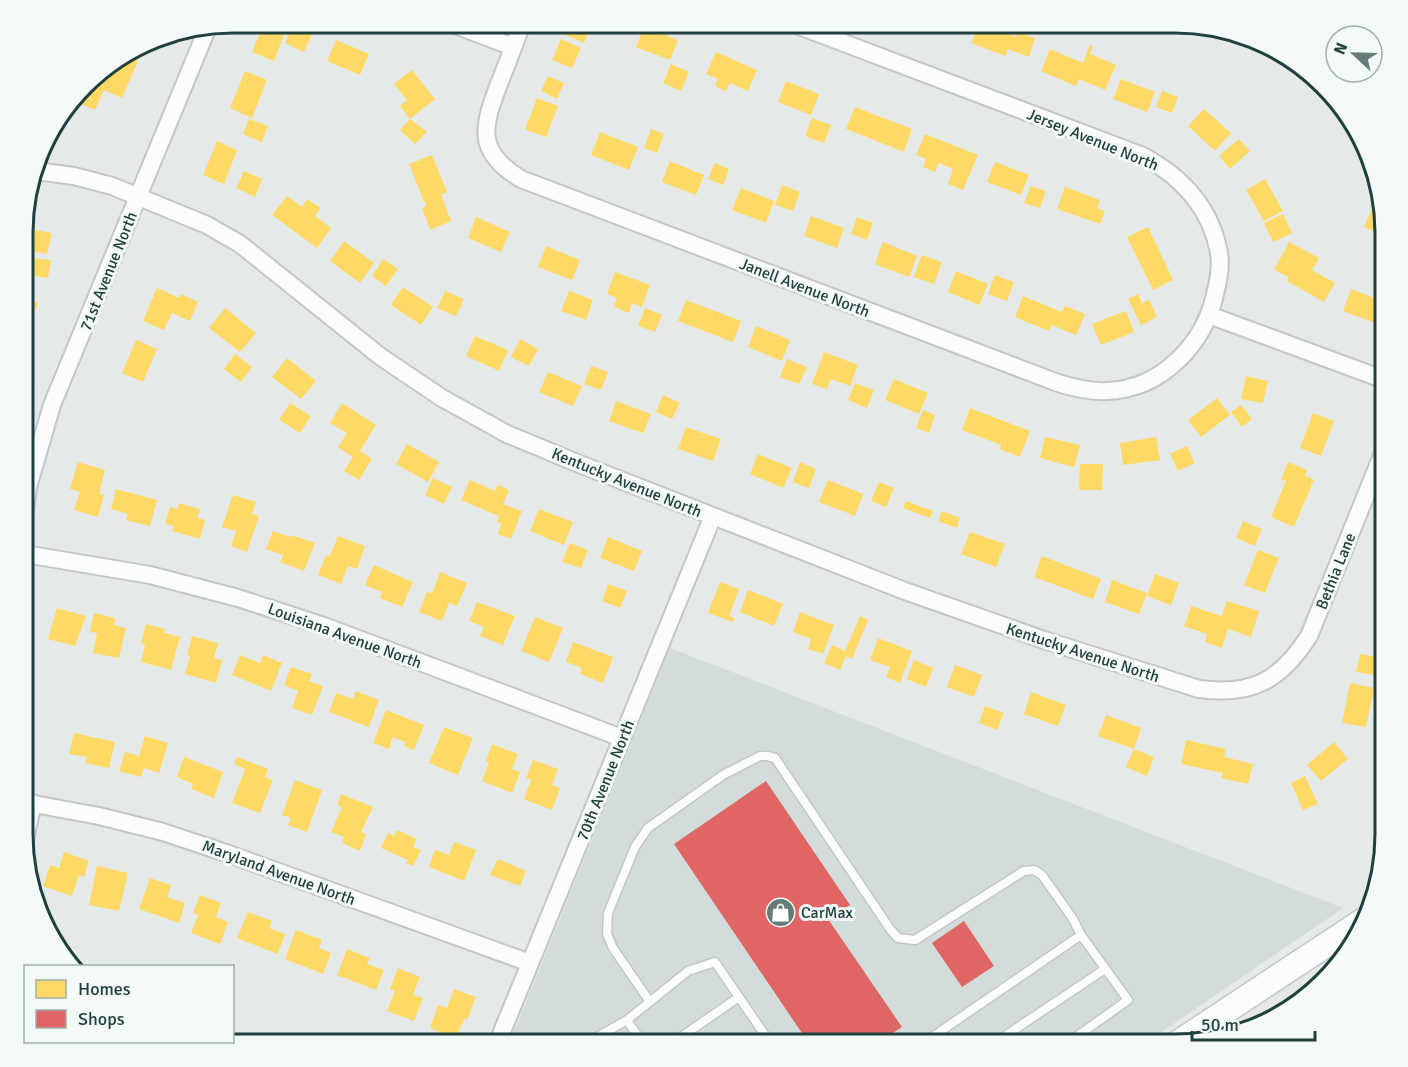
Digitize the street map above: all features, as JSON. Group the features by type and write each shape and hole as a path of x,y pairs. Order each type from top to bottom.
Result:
{"street":[{"path":"476,33 513,47 518,33"},
{"name":"Jersey Avenue North","path":"817,33 1143,156 1166,169 1201,205 1212,229 1219,254 1220,273 1209,315"},
{"name":"71st Avenue North","path":"33,470 52,405 205,35"},
{"name":"Janell Avenue North","path":"513,47 490,106 486,124 487,142 494,158 506,170 533,184 1058,383 1082,390 1109,391 1134,386 1158,376 1179,361 1196,339 1209,315"},
{"name":"Kentucky Avenue North","path":"43,172 74,176 139,196 207,225 240,244 381,357 442,398 507,434 905,591 1044,640 1192,687 1221,692 1266,681"},
{"path":"1209,315 1375,376"},
{"name":"Bethia Lane","path":"1266,681 1298,654 1309,636 1375,473"},
{"name":"70th Avenue North","path":"501,1034 713,516"},
{"name":"Louisiana Avenue North","path":"33,555 150,575 238,598 324,626 622,738"},
{"name":"Maryland Avenue North","path":"33,804 99,816 163,832 226,852 530,963"},
{"path":"1192,1033 1350,929"}],"lane":[{"path":"651,1002 613,948 608,934 608,913 635,847 648,828 674,808 723,775 760,756 767,756 775,758 898,938 915,940 1024,871 1034,870 1042,875 1128,1000 1080,1034"},
{"path":"936,1034 1081,934"},
{"path":"602,1034 627,1020 688,971 715,962 765,1034"},
{"path":"1008,1034 1105,969"},
{"path":"685,1034 739,997"},
{"path":"627,1020 636,1034"}],"shaded area":[{"path":"670,648 1343,908 1159,1034 513,1034"}],"building: Homes":[{"path":"260,33 285,33 274,61 252,52"},
{"path":"290,33 312,34 304,52 285,43"},
{"path":"563,33 588,33 584,43"},
{"path":"642,33 660,33 678,40 670,60 636,47"},
{"path":"975,33 1005,33 1016,37 1018,33 1021,33 1035,38 1029,57 1008,49 1005,56 971,43"},
{"path":"561,39 581,48 572,68 552,60"},
{"path":"336,40 369,54 360,75 327,61"},
{"path":"1090,45 1093,46 1090,54 1116,65 1105,90 1079,79 1076,86 1041,71 1050,49 1083,63"},
{"path":"716,52 757,70 748,91 730,83 726,91 715,86 718,79 706,74"},
{"path":"134,59 138,61 122,98 104,90 95,110 81,104 101,83 122,67"},
{"path":"671,64 689,72 681,91 663,83"},
{"path":"412,70 435,99 410,119 400,106 407,100 394,84"},
{"path":"245,71 267,80 252,118 230,108"},
{"path":"548,76 564,83 557,99 541,91"},
{"path":"1121,79 1155,92 1147,112 1113,99"},
{"path":"786,81 819,94 811,115 778,102"},
{"path":"1162,91 1178,97 1172,113 1156,107"},
{"path":"537,98 558,106 546,137 525,129"},
{"path":"855,107 912,129 904,152 846,129"},
{"path":"1204,109 1231,133 1215,151 1188,126"},
{"path":"812,118 831,125 824,143 805,136"},
{"path":"249,119 268,126 262,142 243,134"},
{"path":"410,119 427,132 415,144 400,130"},
{"path":"651,129 664,134 657,153 644,148"},
{"path":"600,132 638,147 629,170 591,155"},
{"path":"925,134 978,155 963,190 948,184 953,169 939,163 935,172 923,167 926,159 916,155"},
{"path":"1239,139 1250,151 1230,169 1219,156"},
{"path":"217,141 237,150 224,184 203,175"},
{"path":"432,155 447,192 441,195 451,221 430,230 422,208 426,206 409,164"},
{"path":"670,161 704,175 696,195 662,182"},
{"path":"995,162 1029,175 1021,195 987,182"},
{"path":"715,163 729,169 723,185 708,179"},
{"path":"244,171 262,179 255,197 236,188"},
{"path":"1265,179 1283,211 1264,221 1246,190"},
{"path":"782,185 800,192 793,211 775,205"},
{"path":"1031,186 1046,191 1040,208 1024,203"},
{"path":"1065,187 1100,200 1097,208 1105,211 1100,224 1057,209"},
{"path":"741,188 774,201 766,223 732,210"},
{"path":"287,196 302,207 307,199 321,208 315,216 331,228 317,248 272,215"},
{"path":"1372,209 1373,209 1375,232 1364,227"},
{"path":"1283,214 1292,233 1273,242 1264,223"},
{"path":"811,216 844,228 837,248 804,236"},
{"path":"476,217 510,232 501,252 468,238"},
{"path":"857,217 873,223 867,240 851,234"},
{"path":"1148,227 1173,280 1153,290 1127,237"},
{"path":"33,230 52,233 47,254 33,251"},
{"path":"344,241 374,263 360,283 330,261"},
{"path":"883,242 917,256 909,277 875,264"},
{"path":"1289,242 1319,258 1312,270 1335,283 1324,302 1287,281 1289,277 1274,270"},
{"path":"546,246 580,260 572,280 538,267"},
{"path":"922,255 942,262 934,284 914,277"},
{"path":"33,258 51,260 48,278 33,276"},
{"path":"383,259 398,269 386,286 372,276"},
{"path":"956,271 988,284 979,305 948,292"},
{"path":"615,272 650,285 642,307 632,303 629,313 614,307 617,298 607,294"},
{"path":"995,275 1014,282 1007,301 988,294"},
{"path":"403,287 433,307 421,325 391,305"},
{"path":"157,288 179,298 181,294 198,302 190,321 172,313 164,330 143,321"},
{"path":"1351,289 1375,298 1375,323 1343,311"},
{"path":"445,291 464,299 456,316 437,308"},
{"path":"569,291 593,300 586,320 561,311"},
{"path":"1138,294 1142,303 1149,300 1157,317 1141,325 1128,299"},
{"path":"1023,296 1062,312 1065,306 1085,314 1076,335 1052,325 1049,331 1015,317"},
{"path":"686,300 741,321 733,342 678,321"},
{"path":"33,301 38,303 33,315"},
{"path":"225,308 256,333 240,352 209,328"},
{"path":"645,308 662,315 655,332 638,326"},
{"path":"1126,311 1134,332 1101,345 1092,324"},
{"path":"756,326 790,340 782,361 748,347"},
{"path":"475,336 508,350 499,371 466,356"},
{"path":"520,339 538,349 529,366 511,357"},
{"path":"136,340 157,349 143,382 122,373"},
{"path":"824,352 858,365 850,386 831,379 827,389 812,384"},
{"path":"235,354 252,367 241,382 224,369"},
{"path":"287,358 316,381 301,399 272,377"},
{"path":"787,359 807,367 799,384 780,377"},
{"path":"591,366 608,372 601,390 584,384"},
{"path":"548,372 582,386 573,406 539,392"},
{"path":"1246,376 1268,381 1263,403 1241,399"},
{"path":"894,379 928,393 919,414 885,400"},
{"path":"855,383 874,390 867,408 848,400"},
{"path":"663,395 680,403 672,419 656,412"},
{"path":"1217,398 1230,415 1201,437 1188,420"},
{"path":"616,401 651,414 643,433 609,421"},
{"path":"290,403 311,416 300,433 279,420"},
{"path":"342,403 376,425 360,451 372,459 359,480 344,471 353,457 338,447 347,433 330,423"},
{"path":"1241,405 1252,419 1242,427 1231,412"},
{"path":"970,408 1030,431 1020,457 1000,449 1001,445 962,430"},
{"path":"923,410 935,415 929,433 916,428"},
{"path":"1313,413 1334,421 1321,456 1300,448"},
{"path":"686,427 721,439 713,461 678,449"},
{"path":"1045,437 1080,445 1074,467 1040,458"},
{"path":"1156,437 1160,460 1123,465 1120,443"},
{"path":"407,444 439,462 428,482 396,464"},
{"path":"1187,446 1195,463 1178,471 1170,454"},
{"path":"758,454 792,468 783,488 750,474"},
{"path":"78,462 105,470 99,494 104,495 98,517 74,510 80,492 70,489"},
{"path":"800,462 816,469 809,488 793,482"},
{"path":"1288,462 1307,470 1305,476 1314,480 1294,527 1271,517 1286,481 1281,479"},
{"path":"1080,464 1103,464 1102,490 1079,490"},
{"path":"433,478 452,487 444,504 425,495"},
{"path":"470,480 495,491 498,485 509,490 503,504 522,511 511,539 498,534 501,524 497,522 501,510 498,516 461,500"},
{"path":"828,480 863,494 855,516 819,502"},
{"path":"879,482 894,488 886,507 871,501"},
{"path":"116,489 157,500 150,526 126,520 128,514 111,509"},
{"path":"233,495 256,502 252,514 259,516 247,552 231,546 236,531 222,527"},
{"path":"906,501 933,511 930,518 903,508"},
{"path":"179,503 200,509 197,518 205,520 200,539 172,531 174,526 165,524 170,507 177,509"},
{"path":"539,509 573,522 564,545 530,531"},
{"path":"942,511 960,518 957,528 938,521"},
{"path":"1243,521 1262,529 1255,546 1236,538"},
{"path":"273,531 315,543 304,571 280,562 283,555 266,549"},
{"path":"970,532 1005,544 996,567 961,554"},
{"path":"338,536 365,546 357,569 348,566 341,584 318,575 326,555 330,556"},
{"path":"608,537 642,551 634,571 600,558"},
{"path":"570,543 588,550 581,568 562,562"},
{"path":"1258,550 1279,558 1265,593 1244,585"},
{"path":"1042,556 1101,579 1093,599 1034,577"},
{"path":"374,565 413,582 402,607 380,598 382,592 365,585"},
{"path":"440,572 467,583 457,606 449,603 442,621 419,612 427,592 432,593"},
{"path":"1155,574 1179,583 1171,605 1147,596"},
{"path":"1112,580 1147,593 1139,614 1105,602"},
{"path":"720,582 739,589 729,616 734,618 733,622 708,613"},
{"path":"608,584 627,591 620,608 602,601"},
{"path":"748,590 783,604 774,626 740,612"},
{"path":"1227,601 1259,611 1251,637 1228,629 1222,648 1205,642 1207,634 1184,626 1191,606 1222,616"},
{"path":"477,602 515,616 503,645 480,636 484,627 469,621"},
{"path":"57,608 86,616 75,646 48,639"},
{"path":"800,612 834,625 823,654 808,649 811,639 793,632"},
{"path":"94,613 115,618 114,625 126,628 119,658 93,653 97,633 90,632"},
{"path":"860,616 868,620 852,659 846,656 840,670 824,663 832,645 845,651"},
{"path":"535,617 563,628 549,662 521,651"},
{"path":"146,624 165,629 164,633 180,637 171,670 141,662 145,645 141,643"},
{"path":"192,636 218,643 214,658 222,660 216,683 185,674"},
{"path":"878,638 912,651 900,683 886,677 890,667 870,660"},
{"path":"573,642 613,657 603,683 580,674 582,668 566,662"},
{"path":"1360,654 1375,656 1375,675 1356,672"},
{"path":"240,655 260,663 263,655 282,663 271,691 232,675"},
{"path":"914,660 933,668 926,687 907,679"},
{"path":"955,665 982,675 974,697 947,687"},
{"path":"291,667 312,674 309,681 323,686 312,715 292,708 298,691 284,685"},
{"path":"1350,683 1374,688 1366,727 1342,723"},
{"path":"356,691 379,700 369,727 329,712 336,693 353,699"},
{"path":"1031,692 1066,705 1058,726 1024,714"},
{"path":"985,706 1004,713 997,730 979,723"},
{"path":"386,710 424,725 414,750 404,746 405,742 393,737 389,749 373,743"},
{"path":"1106,715 1141,728 1134,749 1098,736"},
{"path":"444,727 473,738 458,775 429,763"},
{"path":"74,733 115,742 109,768 85,763 87,757 69,754"},
{"path":"145,736 168,743 159,773 144,768 141,777 119,771 125,752 139,756"},
{"path":"1186,740 1226,749 1224,757 1253,764 1248,784 1221,778 1223,773 1181,764"},
{"path":"1334,742 1348,759 1321,781 1307,765"},
{"path":"492,744 518,754 512,769 520,772 512,793 482,781 489,763 486,761"},
{"path":"1134,749 1154,757 1147,776 1126,767"},
{"path":"184,757 223,772 214,798 191,789 193,784 177,777"},
{"path":"237,757 268,769 265,777 273,780 260,813 232,803 245,769 234,764"},
{"path":"533,760 558,769 552,785 560,788 552,810 524,799 531,780 526,778"},
{"path":"1305,776 1318,804 1303,810 1291,783"},
{"path":"295,780 322,790 307,832 288,825 291,818 282,815"},
{"path":"341,794 373,807 361,832 366,834 360,851 342,843 344,837 331,832 342,807 337,805"},
{"path":"397,830 417,839 413,847 421,850 413,866 406,863 408,860 381,848 388,833 394,836"},
{"path":"454,842 476,850 464,881 429,867 435,850 449,855"},
{"path":"64,852 89,861 84,877 79,875 72,896 43,886 50,865 59,868"},
{"path":"498,859 526,871 520,886 490,875"},
{"path":"97,866 128,873 119,911 89,905"},
{"path":"150,878 171,885 167,897 185,903 179,923 139,909"},
{"path":"200,895 221,903 216,917 228,922 220,944 191,933 198,915 193,913"},
{"path":"248,912 272,921 269,928 285,934 278,954 237,938"},
{"path":"296,930 322,940 319,948 331,953 323,974 285,959"},
{"path":"347,949 370,958 367,964 384,970 376,990 337,975"},
{"path":"398,968 420,977 413,995 423,998 414,1021 387,1011 395,991 390,989"},
{"path":"454,989 476,997 467,1020 464,1019 458,1034 446,1034 430,1028 438,1005 447,1008"}],"building: Shops":[{"name":"CarMax","path":"766,781 850,905 828,919 902,1027 891,1034 803,1034 674,844"},
{"path":"964,921 994,966 962,987 932,943"}],"place":[{"name":"CarMax","path":"780,912"}]}
